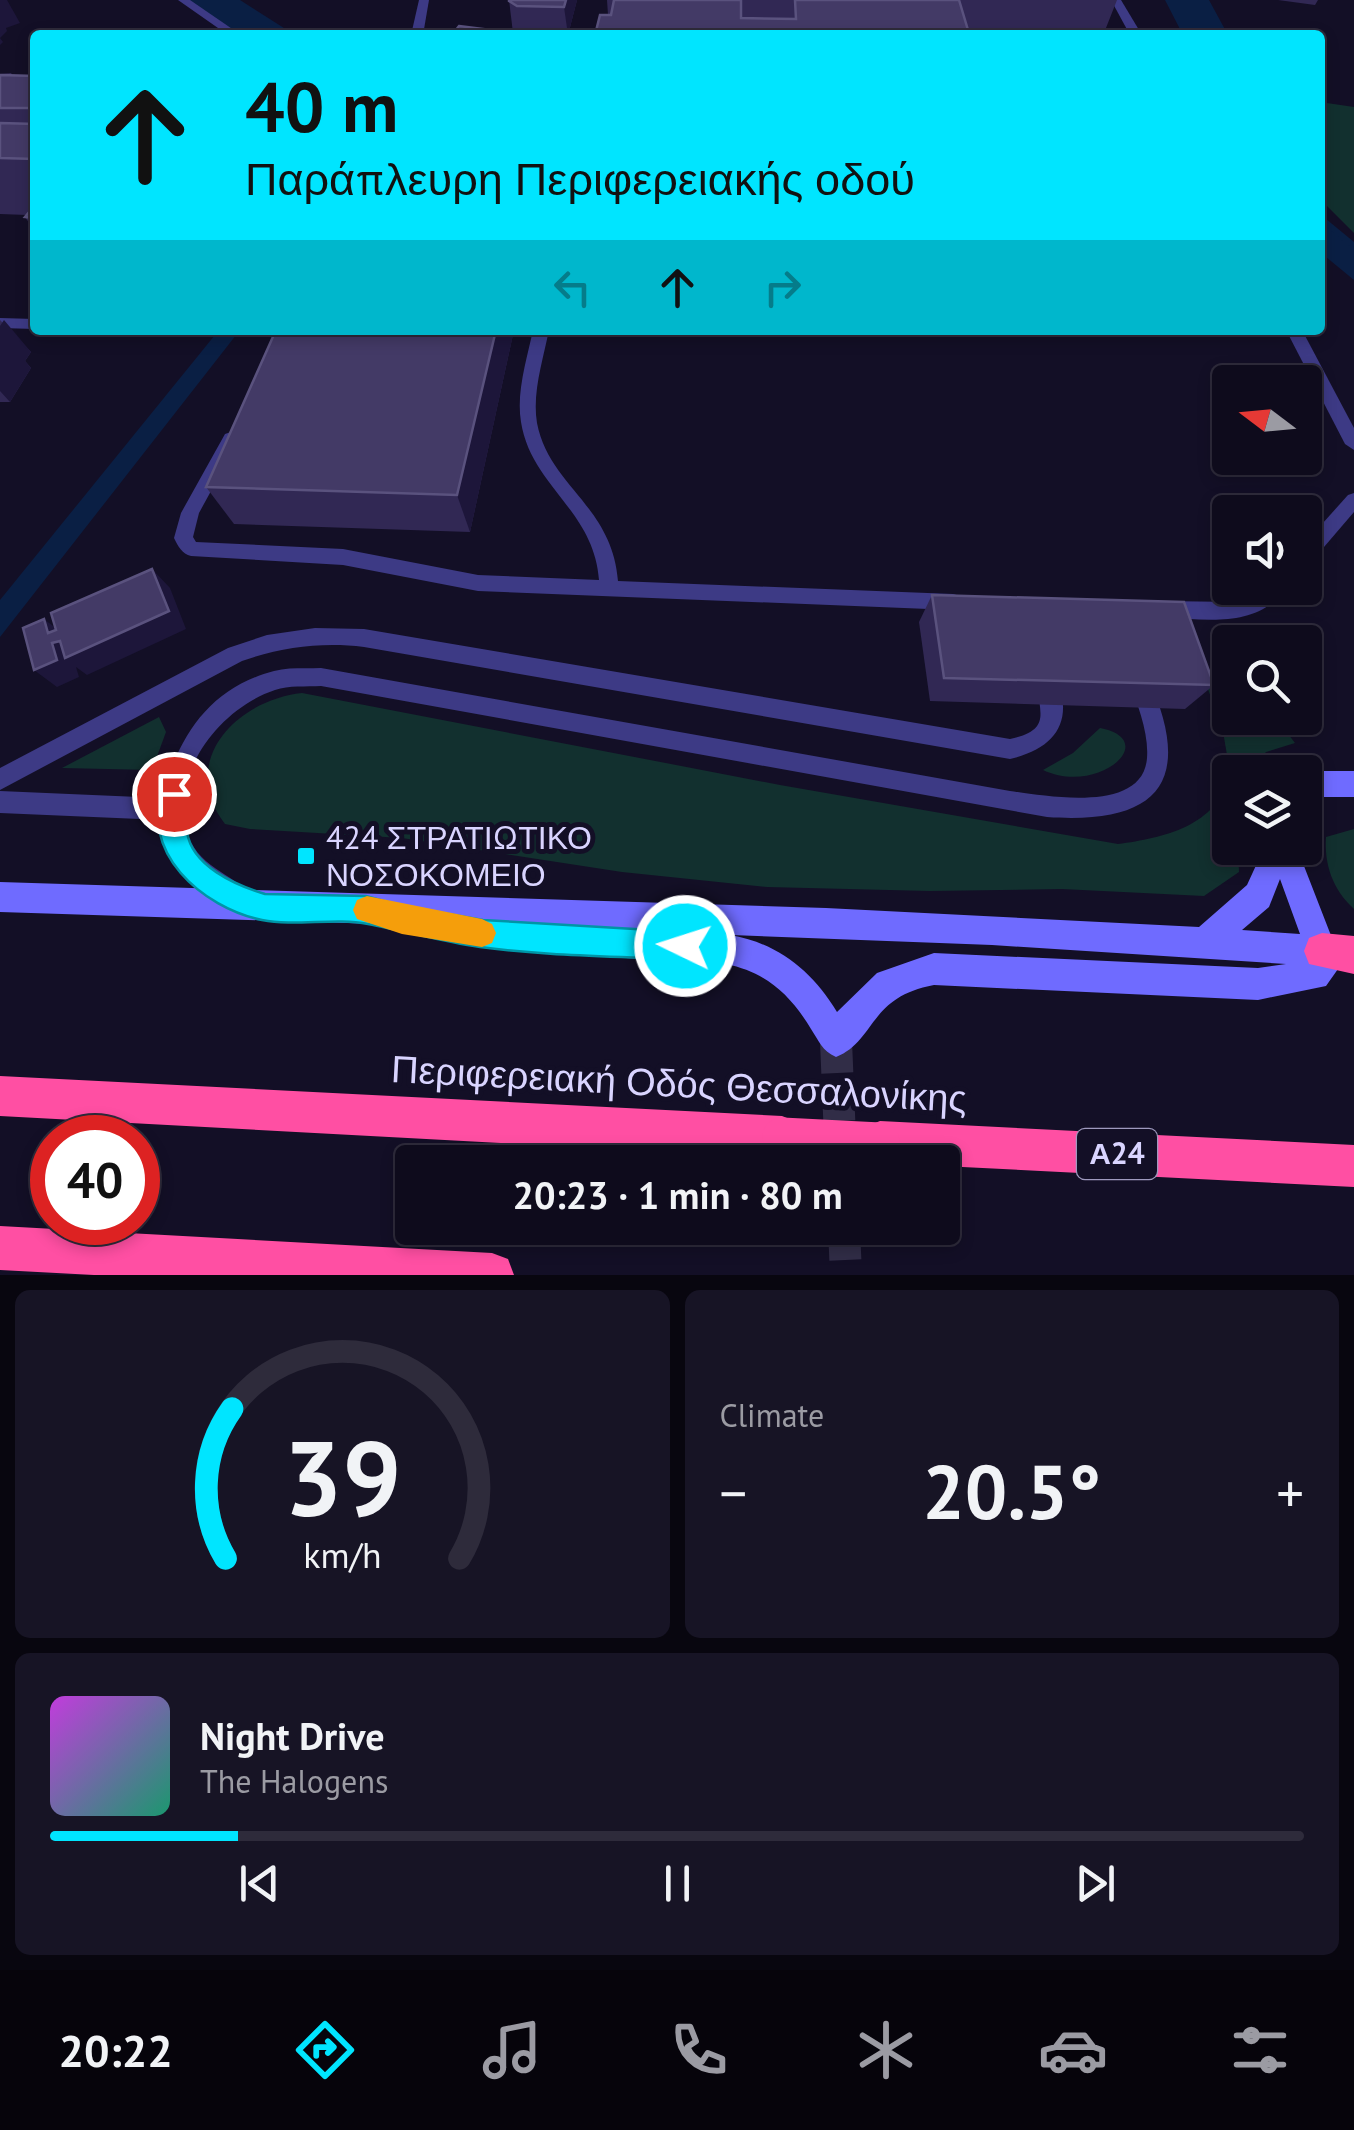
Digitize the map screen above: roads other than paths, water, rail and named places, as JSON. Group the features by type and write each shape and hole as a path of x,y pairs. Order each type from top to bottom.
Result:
{"highway":[{"name":"Περιφερειακή Οδός Θεσσαλονίκης","path":"0,1096 1354,1166"},
{"path":"0,1248 492,1275"}],"street":[{"path":"1322,784 1354,784"},
{"path":"1204,942 1248,909 1272,865"},
{"path":"1289,865 1338,953"},
{"path":"0,897 1204,942 1338,953"},
{"path":"366,910 483,934 685,946 745,954 772,964 794,980 836,1040 883,985 910,973 963,968 1258,984 1315,976 1338,953"}],"lane":[{"path":"184,0 228,30"},
{"path":"418,30 424,0"},
{"path":"1116,0 1133,30"},
{"path":"0,323 30,324"},
{"path":"540,335 529,398 530,425 546,464 598,530 608,563 608,588"},
{"path":"1297,335 1354,444"},
{"path":"241,420 186,520 183,538 191,549 344,557 478,583 974,602"},
{"path":"1322,537 1354,500"},
{"path":"1136,608 1244,611 1258,605"},
{"path":"0,780 235,654 301,636 364,638 1010,750 1044,738 1050,728 1053,705 1043,658"},
{"path":"265,907 220,890 188,864 178,847 172,809 182,761 219,710 258,684 298,674 1010,802 1084,810 1138,797 1150,786 1157,771 1158,750 1134,659"},
{"path":"0,802 172,809"}],"water":[{"path":"181,0 240,0 287,30 226,30"},
{"path":"1165,0 1209,0 1225,30 1180,30"},
{"path":"1325,225 1354,248 1354,280 1325,256"},
{"path":"215,335 236,335 0,637 0,600"}],"waterway":[{"path":"1325,221 1354,247"}],"tunnel":[{"path":"836,1041 840,1145"},
{"path":"845,1245 846,1275"}],"place":[{"name":"424 ΣΤΡΑΤΙΩΤΙΚΟ ΝΟΣΟΚΟΜΕΙΟ","path":"306,856"}]}
